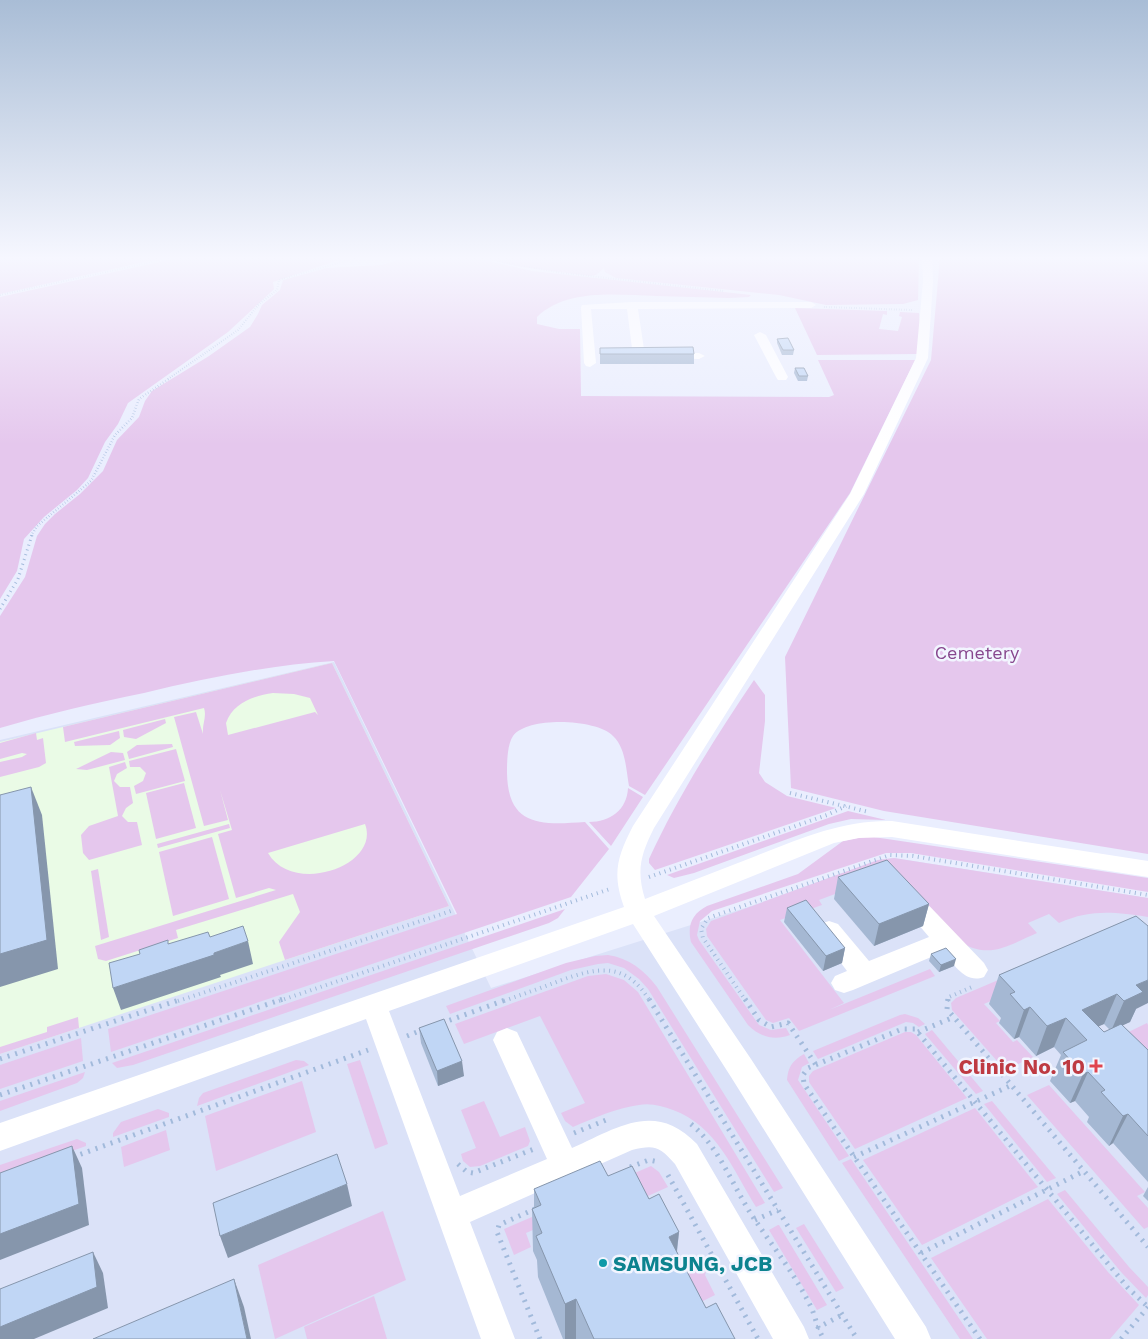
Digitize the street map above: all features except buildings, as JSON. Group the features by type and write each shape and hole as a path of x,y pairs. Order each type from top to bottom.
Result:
{"street":[{"path":"588,319 593,358"},
{"path":"635,319 644,356 699,356"},
{"path":"914,1339 746,1076 638,912 629,889 628,867 631,850 644,826 857,494 922,358 925,319"},
{"path":"760,335 782,377"},
{"path":"0,1137 638,912 826,837 846,831 866,828 892,829 1148,869"},
{"path":"893,882 947,940 977,977"},
{"path":"814,913 854,978 947,940"},
{"path":"374,1006 498,1339"},
{"path":"507,1040 565,1166"},
{"path":"451,1215 641,1134 654,1132 667,1136 686,1154 805,1333"}],"path":[{"path":"0,609 18,579 31,536 37,526 90,481 115,435 132,418 139,399 238,330 246,319"},
{"path":"661,873 827,815 846,806"},
{"path":"816,1065 788,1023 771,1026 759,1020 703,938 701,929 708,918 890,855 913,856 1148,895"},
{"path":"0,1095 568,903"},
{"path":"0,1059 451,911"},
{"path":"436,1025 587,971 600,969 620,972 634,980 644,991 856,1339"},
{"path":"977,977 947,1000 946,1006 1148,1247"},
{"path":"918,1032 954,1017"},
{"path":"404,1037 426,1028"},
{"path":"980,1339 804,1084 802,1080 805,1071 902,1029 911,1028 918,1032 1128,1288 1148,1307 1121,1339"},
{"path":"65,1160 371,1049"},
{"path":"854,1157 1012,1085"},
{"path":"626,1169 649,1160 658,1161 662,1164 758,1339"},
{"path":"921,1254 1084,1171"},
{"path":"540,1339 496,1232 499,1225 545,1205"},
{"path":"755,1220 778,1210"},
{"path":"805,1333 842,1315"}],"shaded area":[{"path":"334,662 491,988 751,906 878,860 894,858 1148,898 1148,1339 0,1339 0,740"},
{"path":"332,663 449,906 0,1054 0,742"}],"green space":[{"path":"0,319 241,319 228,332 128,403 118,424 105,442 88,478 77,490 44,517 24,539 17,571 0,599"},
{"path":"255,319 537,319 537,324 559,329 580,329 581,396 829,397 834,395 818,360 915,360 850,493 645,795 629,786 621,747 613,736 605,730 578,723 547,723 533,725 513,736 508,749 507,773 513,804 530,819 541,822 585,822 609,849 571,897 111,1052 108,1029 457,914 334,661 262,669 215,677 71,709 0,728 0,616 25,577 37,536 55,514 80,494 103,471 117,440 139,417 145,401 152,391 209,356 250,327"},
{"path":"800,319 882,319 879,329 898,331 901,319 920,319 921,335 917,354 817,355"},
{"name":"Cemetery","path":"935,319 1148,319 1148,854 884,811 791,788 785,657 931,360"},
{"path":"332,663 449,906 285,960 279,942 300,912 293,894 176,930 178,938 106,961 98,959 95,946 276,890 269,888 236,898 218,834 232,830 220,790 228,820 204,826 174,717 196,712 203,734 204,708 65,742 63,727","holes":["273,693 294,694 310,698 318,715 315,712 228,735 226,723 233,710 258,696","365,824 366,839 360,852 348,863 332,870 314,874 296,873 280,866 268,853"]},
{"path":"754,680 765,695 765,721 759,773 765,782 787,796 836,808 655,870 649,863 649,859 660,836 711,746"},
{"path":"165,719 166,723 136,739 124,737 123,730"},
{"path":"119,731 120,738 110,745 75,746 74,742"},
{"path":"36,733 37,740 43,738 46,763 39,767 0,777 0,762 27,754 22,753 0,759 0,743"},
{"path":"172,744 173,747 129,759 127,752 137,745"},
{"path":"176,749 185,781 136,794 134,786 143,781 146,773 140,767 130,767 129,761"},
{"path":"111,752 123,753 125,760 87,770 76,769"},
{"path":"125,762 127,768 117,774 114,781 120,787 130,787 133,803 126,808 122,816 128,822 137,822 142,845 89,860 83,853 81,835 89,826 118,816 109,767"},
{"path":"184,783 196,828 156,839 146,793"},
{"path":"628,788 643,797 611,846 589,822 604,820 616,813 624,803"},
{"path":"848,811 886,820 851,819 829,824 694,873 674,878 667,875"},
{"path":"229,824 230,828 158,848 157,844"},
{"path":"867,836 1148,878 1148,892 911,853 886,853 712,911 700,921 697,935 699,940 759,1025 771,1030 786,1028 790,1035 773,1038 762,1035 748,1025 691,942 690,925 694,916 707,906 798,874 843,841"},
{"path":"212,837 229,899 173,916 159,852"},
{"path":"894,858 1148,898 1148,917 1103,913 1082,915 1059,923 1049,914 1028,923 1037,933 1001,948 983,950 964,944 883,876 819,900 822,905 780,920 844,1003 829,1010 930,969 935,976 799,1031 789,1018 773,1023 766,1020 707,936 706,929 711,921 878,860"},
{"path":"98,869 109,937 101,940 91,871"},
{"path":"565,909 558,918 549,923 133,1065 117,1068 112,1063"},
{"path":"608,955 623,959 636,966 657,987 783,1188 774,1192 648,989 639,979 624,968 608,963 598,964 571,970 450,1014 446,1006 566,963"},
{"path":"1017,972 1029,984 984,1004 1000,1021 996,1023 1013,1042 1017,1040 1033,1057 1005,1070 952,1010 951,1003 956,998"},
{"path":"606,974 624,980 638,992 765,1203 756,1207 731,1164 713,1138 688,1117 673,1110 656,1105 643,1104 614,1111 573,1127 565,1121 561,1113 585,1103 540,1016 464,1044 455,1024 588,976"},
{"path":"905,1014 918,1018 925,1024 919,1027 913,1023 906,1022 818,1059 813,1051 900,1015"},
{"path":"78,1017 79,1028 0,1054 0,1047 47,1032 47,1027"},
{"path":"1147,1023 1148,1025 1148,1079 1110,1041"},
{"path":"932,1030 983,1091 976,1094 925,1034"},
{"path":"905,1032 911,1032 916,1035 967,1098 855,1149 809,1082 809,1076 813,1071"},
{"path":"81,1038 83,1061 0,1089 0,1065"},
{"path":"804,1054 809,1063 802,1067 798,1080 849,1156 839,1161 787,1080 791,1065"},
{"path":"296,1060 304,1061 309,1065 197,1106 199,1098 203,1093"},
{"path":"360,1060 388,1144 375,1149 347,1064"},
{"path":"85,1072 83,1078 77,1083 0,1111 0,1101"},
{"path":"302,1081 316,1132 216,1171 205,1116"},
{"path":"1049,1085 1145,1192 1137,1196 1148,1208 1148,1227 1144,1229 1027,1095"},
{"path":"484,1101 500,1137 525,1127 530,1141 528,1146 480,1166 470,1167 463,1161 461,1154 476,1148 461,1110"},
{"path":"992,1101 1056,1178 1047,1182 984,1104"},
{"path":"975,1108 1038,1187 922,1245 863,1160"},
{"path":"158,1109 169,1113 169,1117 113,1137 113,1133 121,1122"},
{"path":"166,1130 170,1150 124,1167 121,1147"},
{"path":"77,1139 86,1143 86,1146 0,1177 0,1165"},
{"path":"851,1159 973,1339 960,1339 842,1163"},
{"path":"651,1166 659,1172 668,1187 612,1212 605,1199 526,1233 531,1247 514,1255 504,1229"},
{"path":"1065,1190 1148,1287 1146,1298 1121,1272 1057,1194"},
{"path":"1048,1199 1108,1272 1139,1305 1110,1339 987,1339 931,1258"},
{"path":"383,1211 406,1280 275,1339 258,1265"},
{"path":"804,1224 844,1288 836,1292 796,1228"},
{"path":"778,1225 827,1305 817,1310 769,1230"},
{"path":"704,1257 708,1265 705,1275 715,1295 693,1306 683,1267"},
{"path":"374,1296 387,1339 307,1339 304,1327"}],"place":[{"name":"Clinic No. 10","path":"1096,1066"},
{"name":"SAMSUNG, JCB","path":"603,1263"}]}
